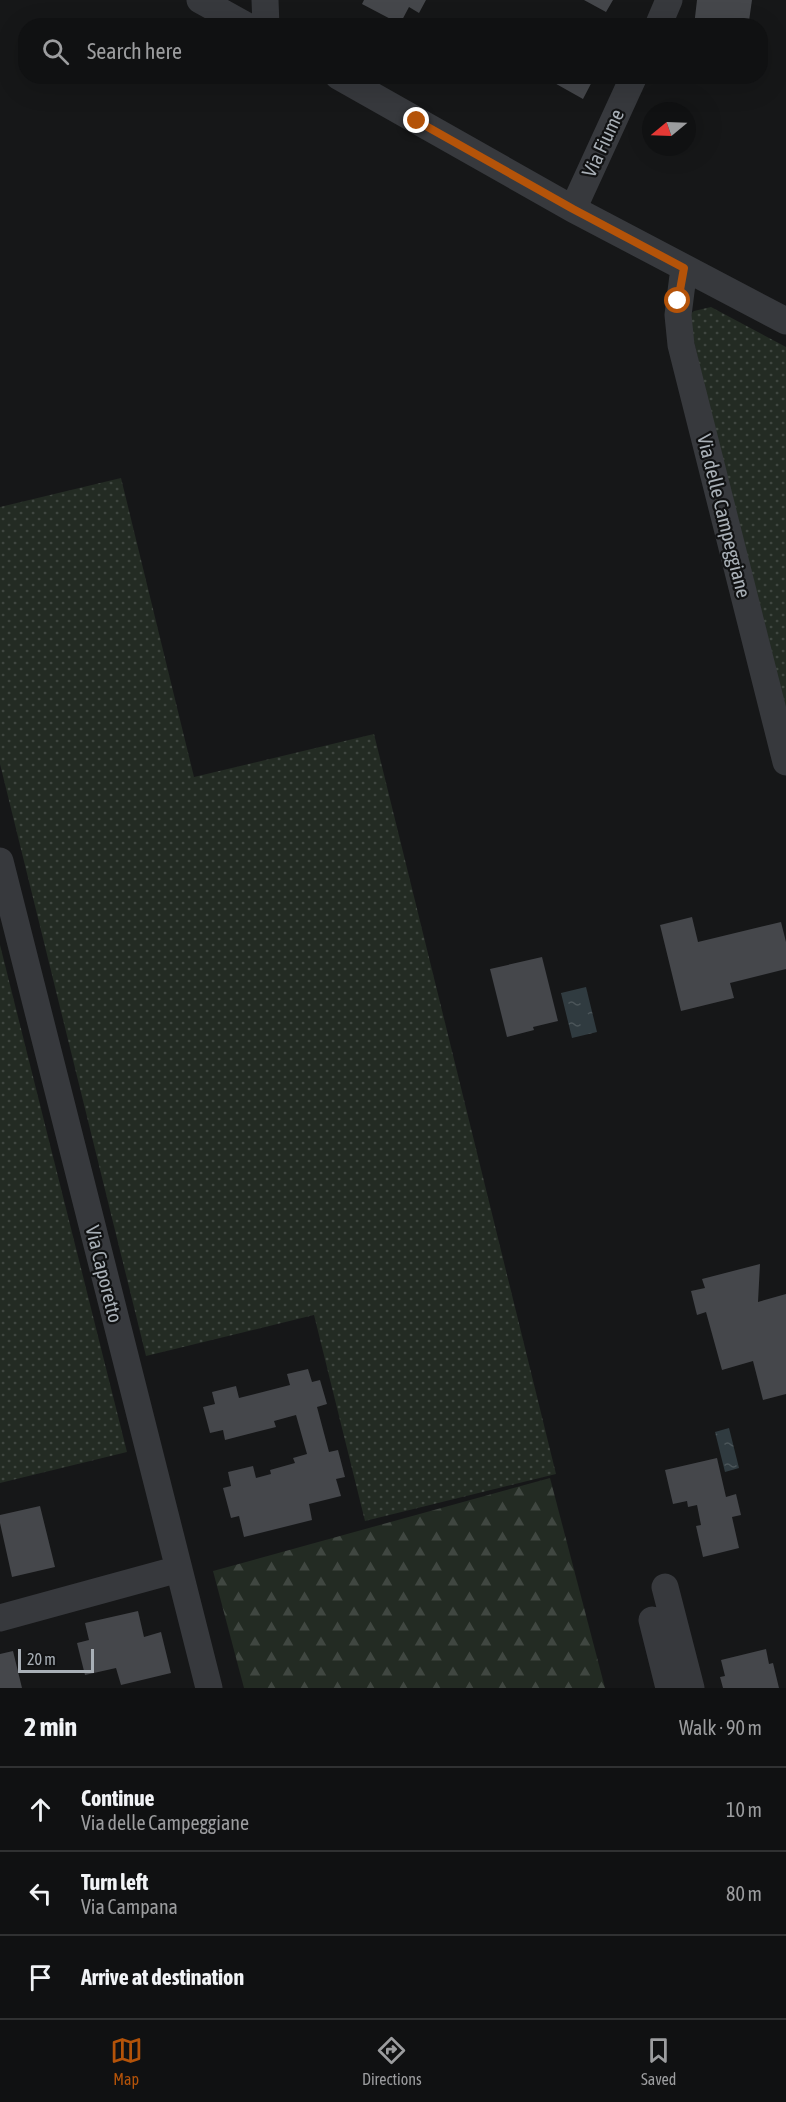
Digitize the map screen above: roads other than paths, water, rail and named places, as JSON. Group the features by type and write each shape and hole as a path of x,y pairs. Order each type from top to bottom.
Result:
{"street":[{"path":"200,0 233,18"},
{"path":"265,0 266,18"},
{"path":"661,18 669,0"},
{"path":"352,84 573,209 786,321"},
{"name":"Via Fiume","path":"573,209 630,84"},
{"name":"Via delle Campeggiane","path":"684,268 678,315 681,345 786,762"},
{"name":"Via Caporetto","path":"0,861 209,1688"},
{"path":"0,1618 179,1569"},
{"path":"664,1587 691,1688"},
{"path":"652,1620 669,1688"}],"water":[{"path":"586,987 597,1032 572,1038 561,993"},
{"path":"729,1428 739,1468 725,1472 715,1432"}]}
